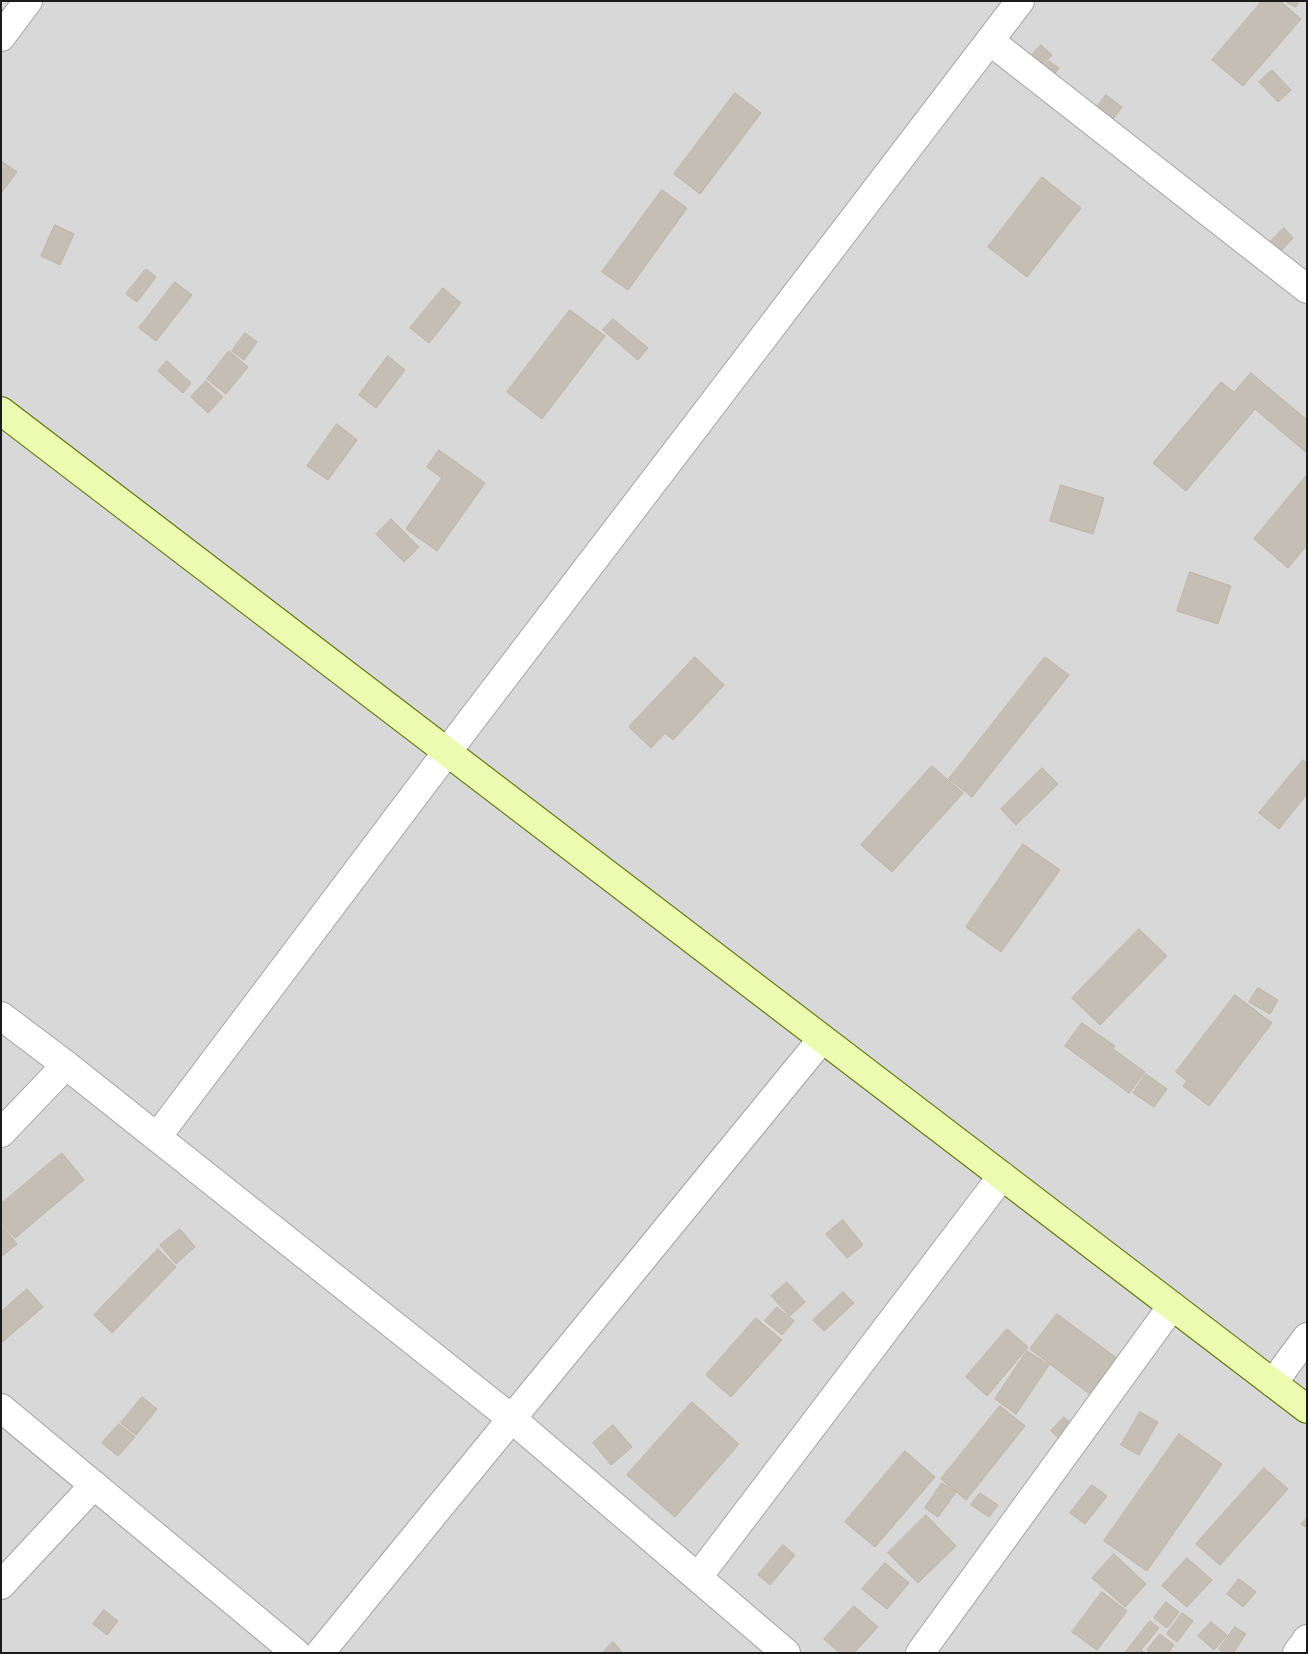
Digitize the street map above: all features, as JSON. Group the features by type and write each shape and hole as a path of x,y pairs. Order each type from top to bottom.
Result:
{"street":[{"path":"1,38 28,1"},
{"path":"157,1137 447,752 1020,1"},
{"path":"990,41 1307,289"},
{"path":"1,411 1307,1409"},
{"path":"1,1016 66,1065 512,1418 786,1653"},
{"path":"320,1653 822,1039"},
{"path":"1,1133 66,1065"},
{"path":"698,1577 1002,1176"},
{"path":"920,1653 1172,1306"},
{"path":"1273,1383 1307,1337"},
{"path":"1,1408 296,1653"},
{"path":"3,1581 94,1485"},
{"path":"1297,1653 1307,1639"}],"shaded area":[{"path":"1,1 1307,1 1307,1653 1,1653"}],"building":[{"path":"1262,1 1280,1 1301,19 1243,86 1212,60"},
{"path":"1285,1 1299,1 1296,7"},
{"path":"1041,45 1052,55 1032,76 1022,66"},
{"path":"1049,61 1059,68 1047,84 1036,77"},
{"path":"1272,70 1291,90 1278,102 1259,82"},
{"path":"735,93 761,113 700,194 674,174"},
{"path":"1106,95 1122,107 1105,130 1089,118"},
{"path":"1,161 17,172 1,193"},
{"path":"1042,177 1081,208 1027,277 988,247"},
{"path":"662,190 687,208 628,290 602,272"},
{"path":"55,225 74,234 60,265 41,256"},
{"path":"1284,228 1293,238 1279,253 1269,243"},
{"path":"146,269 156,277 137,302 126,294"},
{"path":"175,282 192,295 156,341 139,328"},
{"path":"443,288 461,303 429,343 410,328"},
{"path":"570,310 605,336 542,419 507,392"},
{"path":"613,319 648,348 638,360 603,330"},
{"path":"245,333 257,342 244,360 232,351"},
{"path":"229,351 248,367 226,394 207,379"},
{"path":"388,356 405,370 376,408 359,395"},
{"path":"167,361 191,383 183,393 158,371"},
{"path":"1251,373 1307,420 1307,453 1255,409 1186,491 1153,463 1221,382 1234,392"},
{"path":"206,381 223,397 208,413 191,397"},
{"path":"337,424 357,440 328,480 307,466"},
{"path":"439,450 485,483 437,551 406,529 442,478 427,467"},
{"path":"1307,475 1307,545 1288,568 1254,539"},
{"path":"1061,485 1104,498 1093,534 1050,521"},
{"path":"391,519 419,547 404,562 376,534"},
{"path":"1190,572 1231,586 1218,624 1177,611"},
{"path":"695,657 724,685 673,740 665,733 651,748 629,727"},
{"path":"1045,657 1069,675 972,797 949,779"},
{"path":"1303,760 1307,763 1307,794 1279,829 1259,813"},
{"path":"932,766 963,793 892,872 861,845"},
{"path":"1042,768 1058,784 1016,825 1001,809"},
{"path":"1023,844 1060,870 1001,952 966,927"},
{"path":"1139,929 1167,956 1100,1025 1072,998"},
{"path":"1258,988 1278,1000 1270,1014 1249,1002"},
{"path":"1235,995 1272,1023 1209,1106 1183,1086 1187,1081 1176,1072"},
{"path":"1082,1023 1115,1046 1113,1049 1145,1072 1129,1093 1065,1046"},
{"path":"1146,1074 1167,1089 1154,1107 1133,1093"},
{"path":"62,1153 84,1180 15,1238 1,1222 1,1204"},
{"path":"843,1220 863,1245 847,1258 826,1234"},
{"path":"1,1224 17,1244 1,1257"},
{"path":"180,1229 195,1247 176,1264 160,1245"},
{"path":"158,1249 176,1267 112,1333 94,1315"},
{"path":"787,1282 805,1302 790,1316 771,1296"},
{"path":"27,1289 43,1307 1,1343 1,1312"},
{"path":"843,1292 854,1303 824,1331 813,1320"},
{"path":"777,1307 794,1321 782,1335 765,1321"},
{"path":"1057,1314 1126,1365 1099,1401 1030,1349"},
{"path":"756,1318 782,1340 731,1397 706,1375"},
{"path":"1007,1329 1028,1347 987,1396 966,1377"},
{"path":"1027,1351 1049,1365 1016,1414 995,1399"},
{"path":"142,1397 157,1409 136,1435 121,1423"},
{"path":"692,1402 739,1444 675,1517 627,1475"},
{"path":"1000,1406 1025,1426 966,1500 941,1479"},
{"path":"1140,1412 1158,1422 1139,1455 1121,1445"},
{"path":"1064,1417 1076,1428 1063,1442 1051,1431"},
{"path":"119,1424 135,1437 118,1456 102,1443"},
{"path":"613,1425 632,1447 611,1465 593,1443"},
{"path":"1179,1434 1222,1464 1147,1571 1104,1541"},
{"path":"905,1451 935,1477 875,1547 845,1522"},
{"path":"1264,1468 1288,1489 1220,1565 1196,1544"},
{"path":"942,1483 956,1492 938,1517 925,1508"},
{"path":"1092,1485 1107,1496 1085,1524 1070,1513"},
{"path":"980,1493 998,1505 989,1517 971,1505"},
{"path":"926,1515 956,1546 918,1583 888,1553"},
{"path":"1307,1518 1307,1528 1301,1524"},
{"path":"783,1545 795,1555 770,1585 758,1575"},
{"path":"1114,1554 1146,1584 1125,1607 1092,1578"},
{"path":"1187,1558 1212,1580 1187,1607 1162,1586"},
{"path":"885,1563 909,1583 887,1609 862,1589"},
{"path":"1239,1579 1256,1592 1243,1607 1227,1594"},
{"path":"1102,1592 1127,1611 1097,1650 1072,1632"},
{"path":"1166,1602 1179,1612 1167,1628 1154,1618"},
{"path":"854,1606 878,1627 854,1653 840,1653 824,1639"},
{"path":"104,1610 118,1621 107,1635 93,1624"},
{"path":"1182,1613 1193,1621 1177,1642 1167,1634"},
{"path":"1150,1621 1159,1628 1141,1650 1145,1653 1125,1653"},
{"path":"1211,1622 1227,1635 1214,1650 1198,1636"},
{"path":"1235,1627 1246,1634 1233,1653 1224,1653 1219,1649"},
{"path":"1160,1634 1174,1645 1168,1653 1150,1653 1147,1650"},
{"path":"613,1642 623,1653 602,1653"}]}
